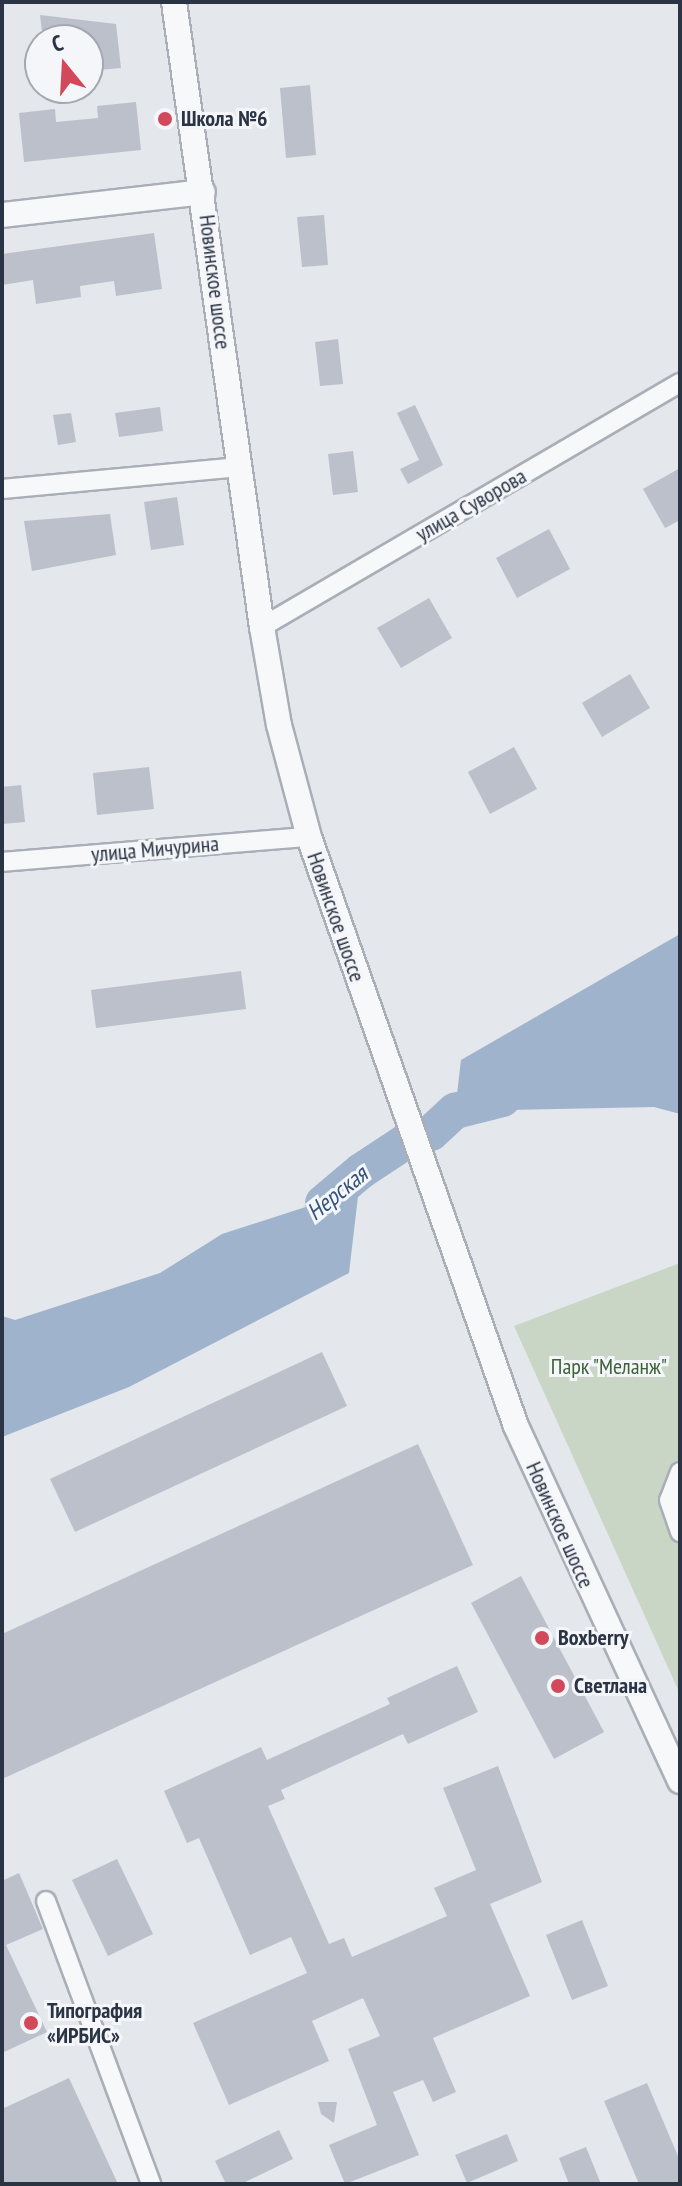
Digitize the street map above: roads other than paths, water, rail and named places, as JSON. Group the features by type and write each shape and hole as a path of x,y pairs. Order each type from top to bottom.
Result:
{"street":[{"name":"Новинское шоссе","path":"174,2 262,627 279,725 309,837 446,1233 548,1504 680,1781"},
{"path":"2,215 203,192"},
{"name":"улица Суворова","path":"262,627 680,383"},
{"path":"2,489 239,467"},
{"name":"улица Мичурина","path":"2,862 309,837"},
{"path":"680,1472 669,1500 680,1532"},
{"path":"46,1901 151,2184"}],"water":[{"path":"680,934 680,1114 654,1107 455,1111 461,1060"},
{"path":"361,1171 349,1273 129,1387 2,1437 2,1316 15,1320 160,1273 222,1234 318,1203"}],"waterway":[{"name":"Нерская","path":"323,1203 361,1171 414,1136 431,1133 455,1111 503,1099"}],"place":[{"name":"Школа №6","path":"165,119"},
{"name":"Boxberry","path":"542,1638"},
{"name":"Светлана","path":"558,1686"},
{"name":"Типография «ИРБИС»","path":"31,2023"}],"park label":[{"name":"Парк \"Меланж\"","path":"609,1367"}]}
